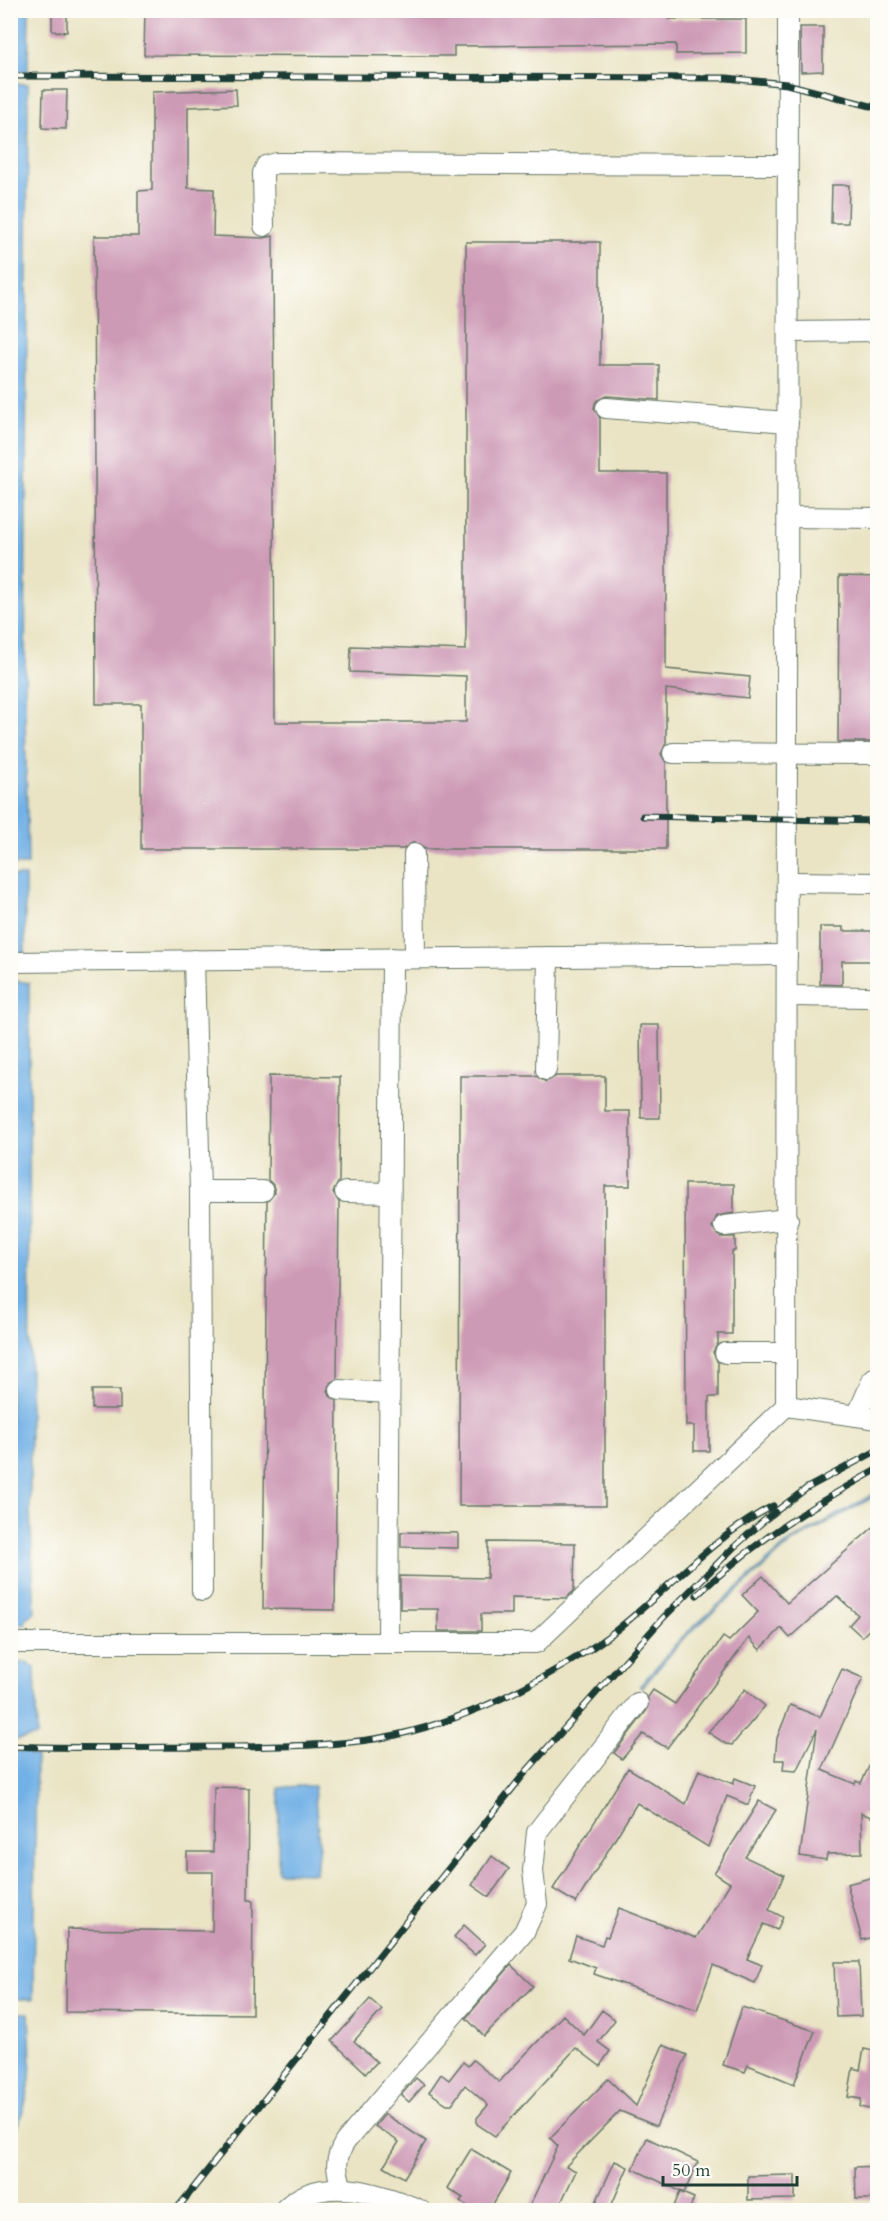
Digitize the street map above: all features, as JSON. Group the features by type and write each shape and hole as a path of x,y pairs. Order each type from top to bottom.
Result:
{"street":[{"path":"10,1643 536,1643 786,1406 788,10"},
{"path":"264,226 263,173 266,166 277,164 786,165"},
{"path":"788,332 878,331"},
{"path":"606,408 788,422"},
{"path":"788,517 878,518"},
{"path":"673,753 878,754"},
{"path":"414,854 415,958"},
{"path":"788,882 878,883"},
{"path":"10,962 788,955"},
{"path":"546,1070 548,957"},
{"path":"388,1642 392,958"},
{"path":"194,960 200,1191 202,1591"},
{"path":"788,996 869,997"},
{"path":"200,1191 263,1191"},
{"path":"345,1192 390,1194"},
{"path":"724,1226 788,1219"},
{"path":"725,1353 786,1353"},
{"path":"856,1416 872,1381 878,1376"},
{"path":"340,1390 389,1393"},
{"path":"786,1406 878,1419"},
{"path":"342,2188 335,2165 337,2155 345,2142 525,1932 537,1904 533,1871 537,1832 638,1703"},
{"path":"284,2211 298,2199 342,2188 372,2193 420,2211"}],"green space":[{"path":"345,2195 401,2210 338,2204 312,2210 296,2210 308,2203"}],"water":[{"path":"10,11 29,11 28,71 11,71"},
{"path":"11,83 28,84 25,712 28,865 14,865 10,861"},
{"path":"11,876 25,876 25,954 11,954"},
{"path":"12,980 29,983 30,1511 35,1612 26,1618 25,1624 10,1622"},
{"path":"877,1492 877,1495 791,1543 682,1640 642,1688 640,1686 681,1638 789,1542"},
{"path":"27,1662 35,1668 37,1736 12,1741 11,1663"},
{"path":"11,1752 29,1752 29,1755 36,1756 33,1999 11,1999"},
{"path":"314,1786 319,1843 316,1873 278,1872 279,1788"},
{"path":"11,2013 29,2013 31,2063 25,2106 11,2138"}],"building":[{"path":"52,10 67,10 67,32 52,31"},
{"path":"145,10 667,10 668,19 746,19 746,53 676,54 676,44 454,46 454,56 144,55"},
{"path":"800,27 823,27 823,71 801,72"},
{"path":"236,89 237,105 188,107 188,188 214,189 213,236 264,238 273,236 275,722 466,722 466,676 350,672 351,646 466,650 466,242 600,242 600,365 659,365 659,400 606,396 596,401 594,408 600,418 600,473 666,473 666,669 750,677 748,698 666,689 666,743 661,754 666,763 666,849 425,849 414,842 403,849 141,849 141,704 96,704 94,236 138,236 138,191 152,190 152,92"},
{"path":"43,90 67,90 66,129 42,128"},
{"path":"832,185 849,185 848,223 831,223"},
{"path":"839,576 878,577 878,742 838,742"},
{"path":"820,927 843,927 843,931 878,931 878,961 842,961 842,985 820,984"},
{"path":"640,1025 659,1025 660,1118 641,1118"},
{"path":"269,1076 340,1077 339,1181 333,1192 339,1202 337,1379 330,1383 328,1390 330,1396 337,1401 335,1610 263,1609 267,1202 275,1192 268,1180"},
{"path":"460,1076 536,1076 546,1082 556,1076 605,1076 605,1111 630,1111 630,1186 605,1186 605,1506 459,1506"},
{"path":"685,1184 734,1184 734,1213 717,1216 712,1227 720,1237 735,1237 735,1251 732,1251 732,1334 718,1334 718,1343 713,1352 718,1363 718,1397 709,1397 709,1451 694,1451 694,1426 686,1426"},
{"path":"92,1390 120,1390 120,1409 92,1409"},
{"path":"878,1523 878,1620 862,1637 849,1625 858,1615 837,1596 790,1638 781,1628 760,1650 749,1638 667,1748 643,1734 622,1759 614,1753 647,1710 648,1697 653,1690 675,1704 723,1637 729,1641 758,1612 742,1595 763,1576 787,1603"},
{"path":"401,1532 458,1533 458,1548 401,1547"},
{"path":"488,1542 575,1543 574,1591 566,1598 512,1597 512,1614 481,1614 481,1631 438,1631 438,1609 400,1609 400,1576 487,1578"},
{"path":"842,1669 863,1678 822,1770 855,1784 856,1781 861,1783 878,1748 878,1820 861,1813 862,1853 827,1854 826,1860 800,1856 817,1729 796,1771 783,1770 784,1760 775,1760 777,1738 790,1705 820,1717"},
{"path":"745,1689 765,1706 732,1745 726,1744 708,1732"},
{"path":"628,1768 686,1804 699,1770 733,1784 735,1778 755,1786 748,1805 727,1796 708,1847 637,1803 576,1903 553,1889"},
{"path":"214,1787 249,1788 248,1900 253,1900 252,2014 66,2012 67,1929 212,1931 213,1872 187,1872 187,1852 213,1852"},
{"path":"759,1801 776,1810 745,1857 784,1875 769,1910 783,1917 777,1930 764,1924 747,1959 762,1965 755,1983 713,1965 697,2010 594,1974 596,1968 569,1958 576,1936 602,1945 605,1936 608,1937 619,1908 696,1938 730,1883 714,1873"},
{"path":"492,1856 509,1869 489,1897 472,1885"},
{"path":"874,1877 878,1889 878,1936 862,1940 847,1884"},
{"path":"464,1925 485,1944 475,1955 454,1937"},
{"path":"834,1962 859,1962 861,2016 836,2017"},
{"path":"511,1965 533,1986 484,2036 466,2018"},
{"path":"370,1999 382,2010 354,2041 377,2062 366,2073 332,2041"},
{"path":"742,2007 815,2031 794,2084 748,2065 745,2072 723,2065"},
{"path":"602,2010 615,2020 598,2042 610,2051 600,2066 576,2048 495,2136 477,2124 477,2118 488,2105 465,2085 452,2104 447,2104 429,2092 441,2074 449,2080 463,2062 468,2066 473,2060 499,2082 563,2015 584,2035"},
{"path":"663,2045 687,2055 656,2126 620,2111 566,2166 576,2171 557,2211 527,2211 558,2146 550,2138 608,2079 636,2106"},
{"path":"864,2049 878,2052 878,2111 860,2107 861,2099 848,2097 853,2068 860,2070"},
{"path":"416,2078 424,2085 409,2102 401,2095"},
{"path":"385,2114 426,2141 404,2178 384,2166 399,2142 375,2126"},
{"path":"647,2138 698,2162 684,2193 633,2169"},
{"path":"471,2149 511,2173 489,2211 475,2211 460,2201 463,2198 447,2188"},
{"path":"615,2161 628,2167 609,2211 592,2211"},
{"path":"878,2166 878,2199 856,2199 855,2167"},
{"path":"795,2175 795,2199 748,2200 748,2176"},
{"path":"680,2192 694,2198 689,2211 672,2211"}],"railway":[{"path":"10,76 727,78 787,84 878,108"},
{"path":"643,816 878,821"},
{"path":"176,2210 524,1774 663,1618 733,1548 767,1518 807,1488 878,1450"},
{"path":"697,1595 740,1558 783,1526 878,1469"},
{"path":"10,1746 117,1748 310,1745 375,1739 421,1729 471,1712 519,1690 587,1651 634,1616 724,1538 773,1506"}]}
